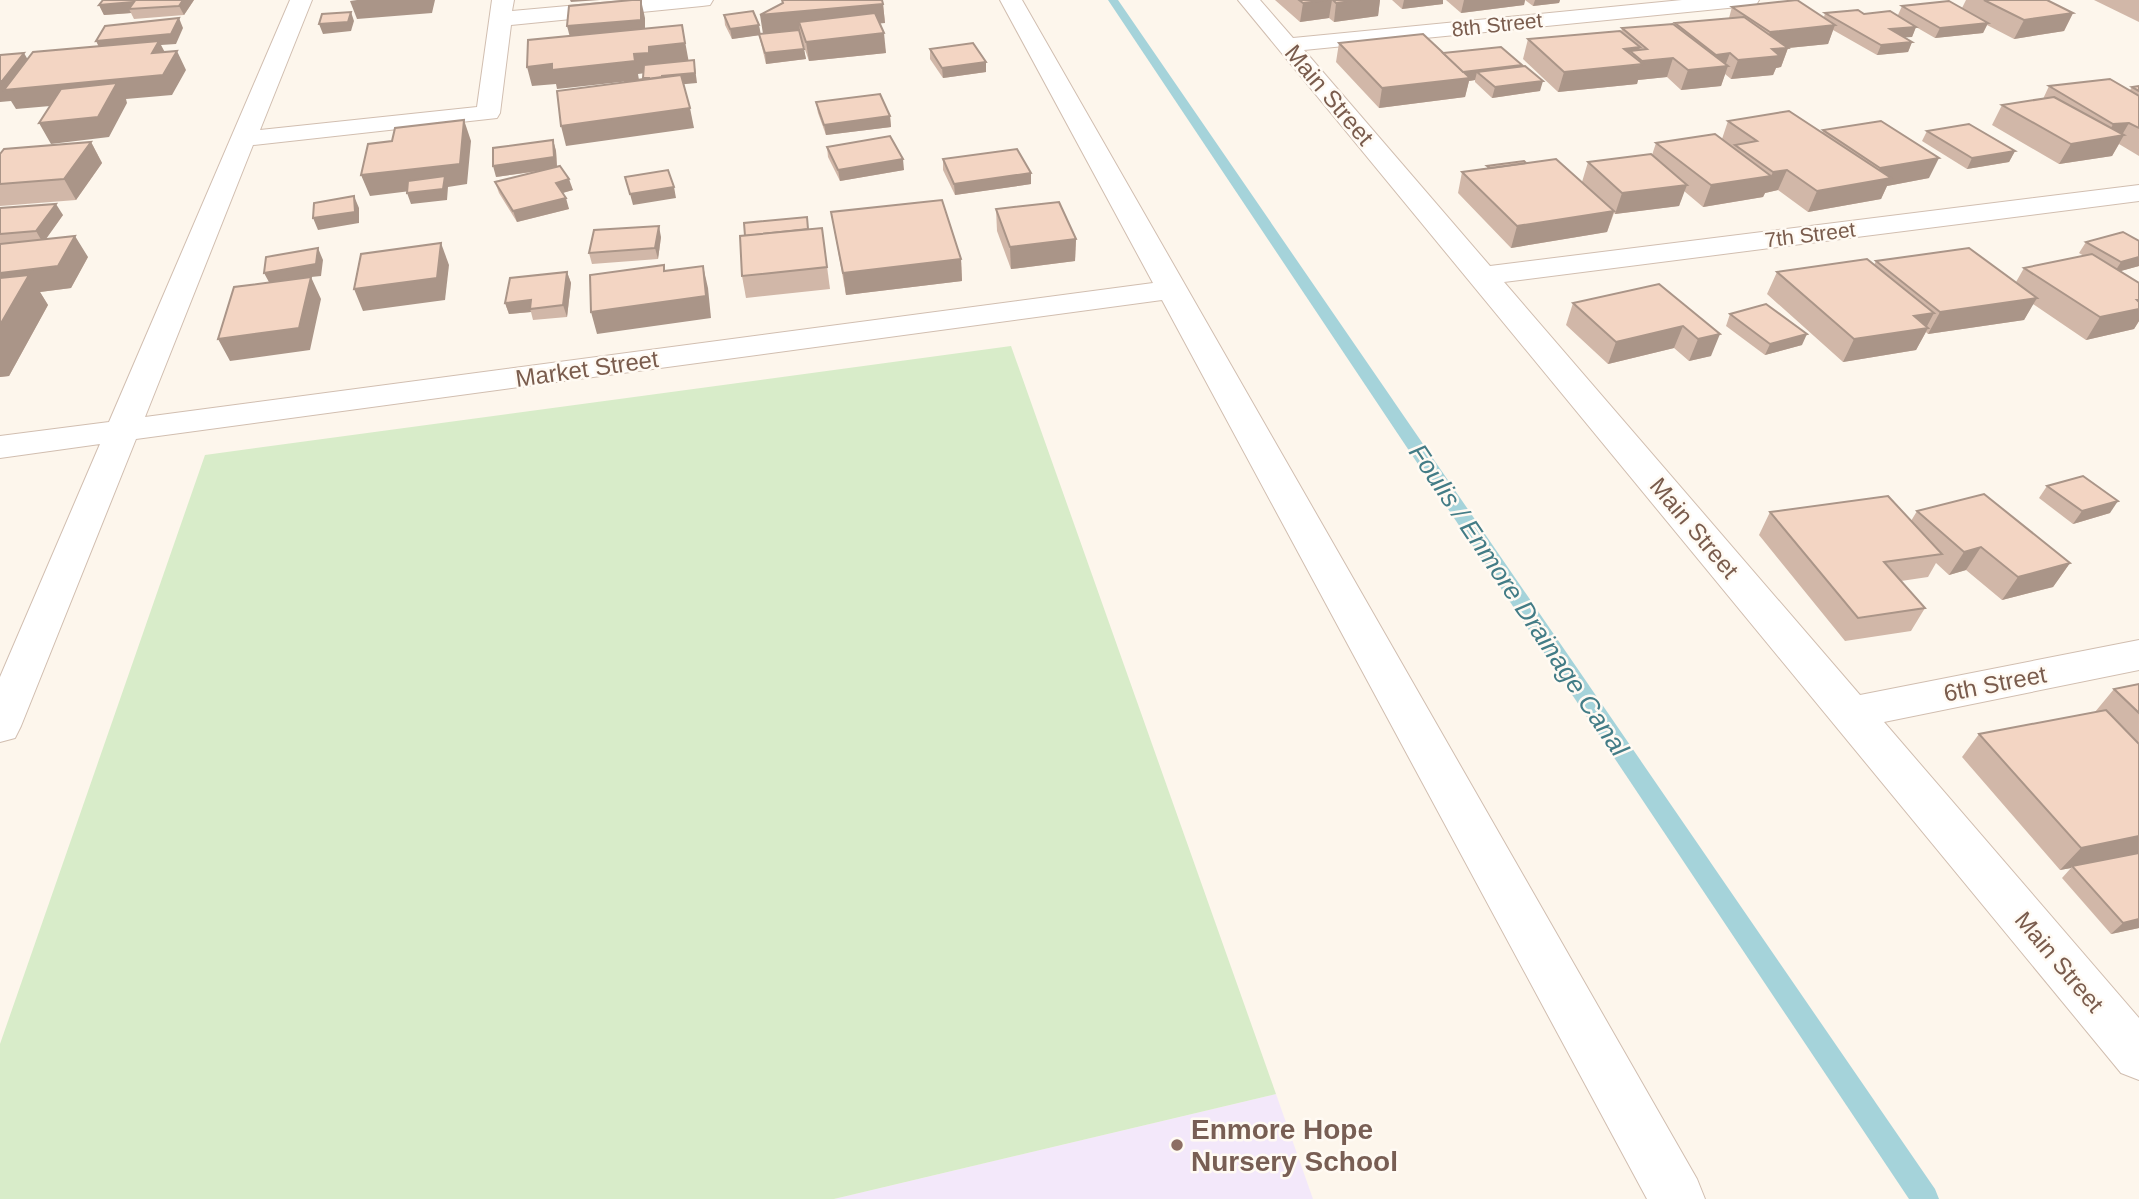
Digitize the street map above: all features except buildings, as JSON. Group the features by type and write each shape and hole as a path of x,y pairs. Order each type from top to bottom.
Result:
{"street":[{"path":"0,726 301,0"},
{"path":"243,139 488,113 502,10 702,0"},
{"path":"1011,0 1174,289 1677,1199"},
{"name":"Main Street","path":"1249,0 2139,1056"},
{"name":"8th Street","path":"1287,45 1748,0"},
{"name":"7th Street","path":"1482,276 2139,193"},
{"name":"Market Street","path":"0,447 1174,289"},
{"name":"6th Street","path":"1850,713 2139,656"}],"shaded area":[{"name":"Enmore Hope Nursery School","path":"1276,1094 1313,1199 834,1199"}],"green space":[{"path":"1011,346 1276,1094 834,1199 0,1199 0,1044 205,455"}],"waterway":[{"name":"Foulis / Enmore Drainage Canal","path":"1113,0 1925,1199"}],"place":[{"name":"Enmore Hope Nursery School","path":"1177,1145"}]}
